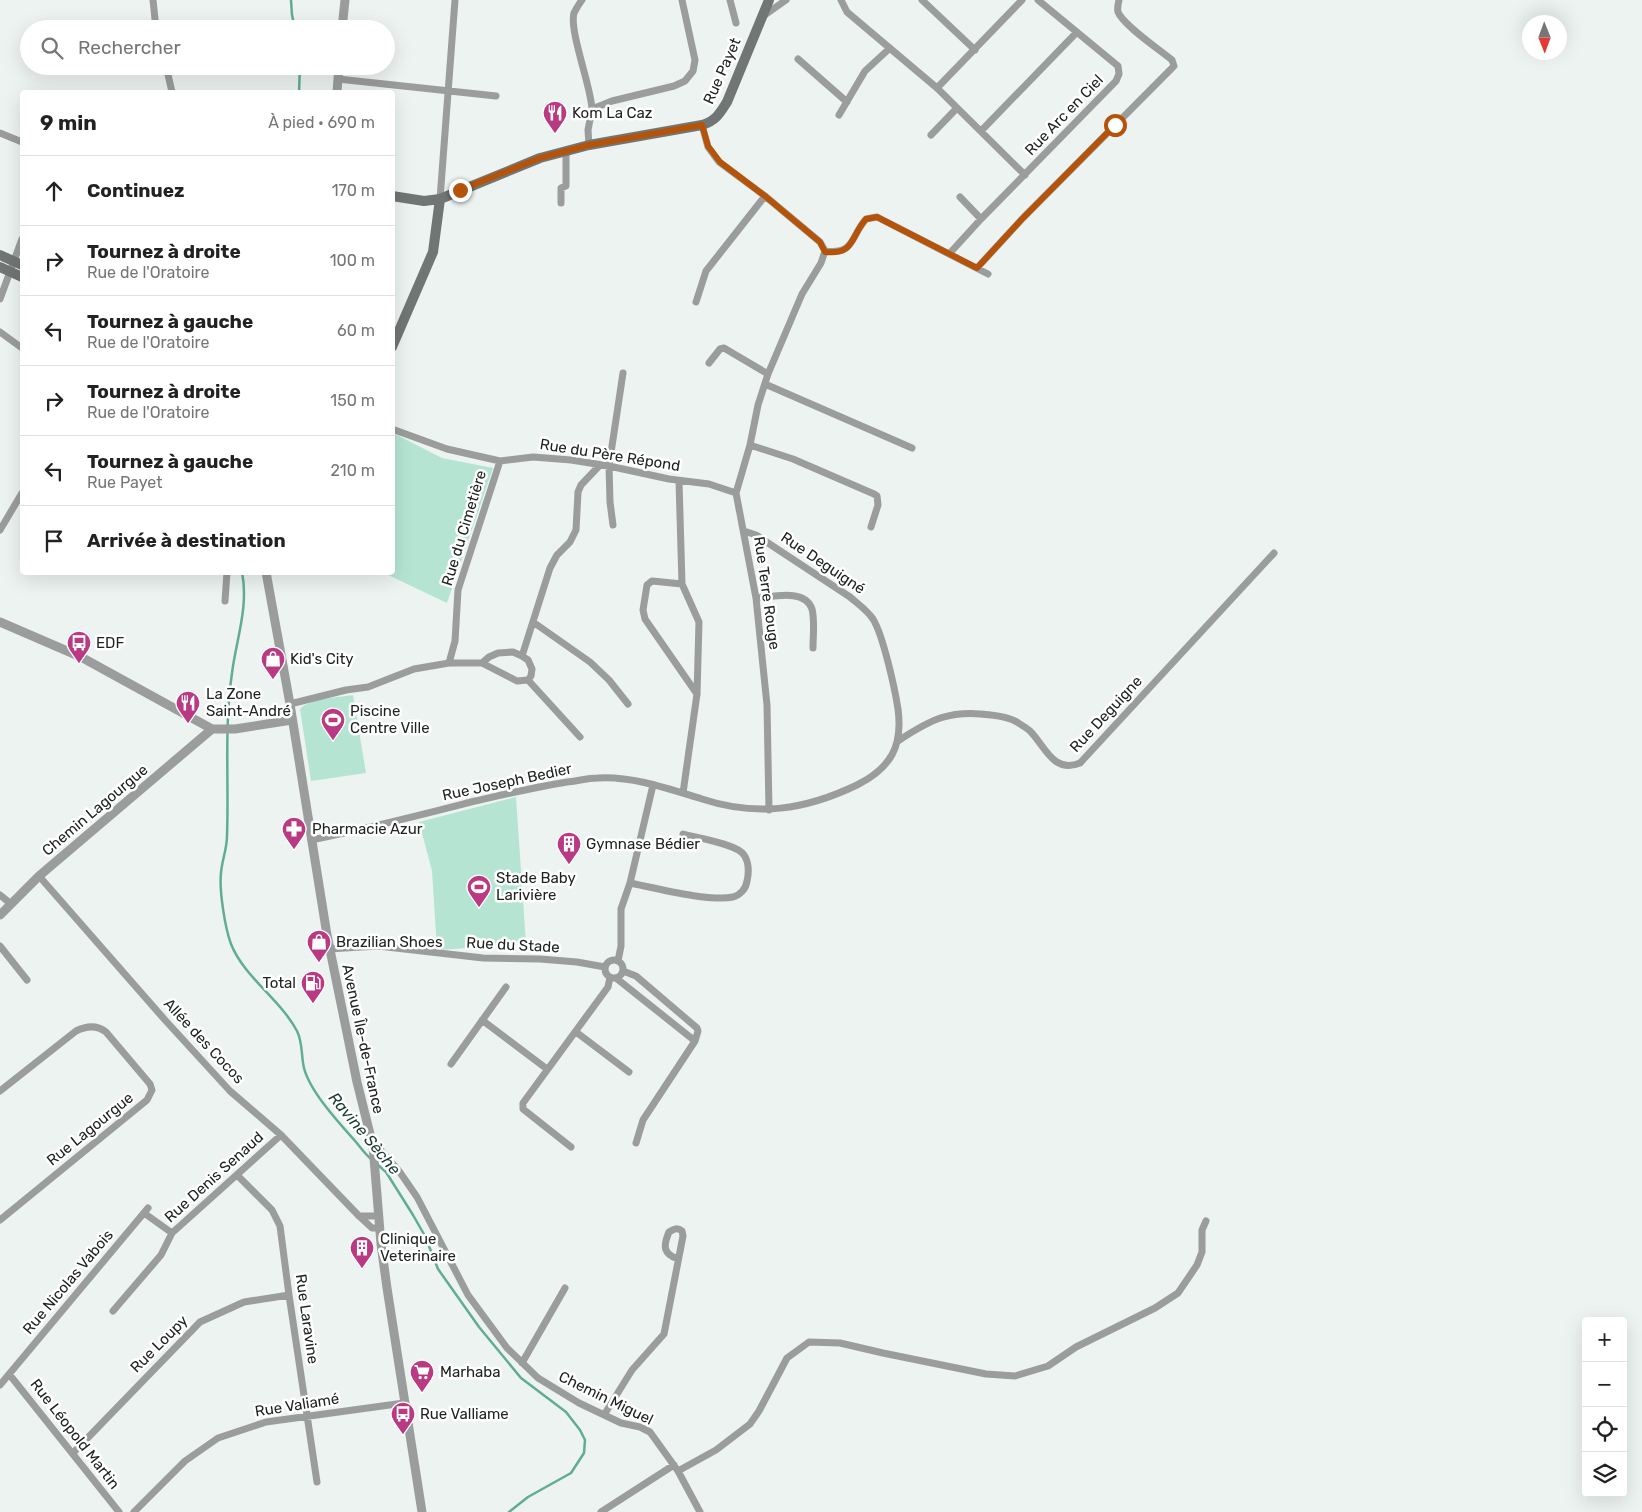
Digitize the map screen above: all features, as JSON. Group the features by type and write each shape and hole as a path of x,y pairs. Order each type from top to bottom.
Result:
{"main road":[{"name":"Rue Payet","path":"395,196 424,201 440,199 523,164 566,151 712,122 718,117 727,102 769,0"},
{"path":"396,332 433,252 440,199"},
{"path":"0,255 16,266"},
{"path":"0,266 16,266"}],"street":[{"path":"153,0 155,20"},
{"path":"343,20 345,0"},
{"path":"440,199 455,0"},
{"path":"582,0 574,14 574,30 589,87 592,110 588,130 589,145"},
{"path":"592,110 612,101 674,86 685,81 693,71 695,60 682,0"},
{"path":"730,0 736,24"},
{"path":"762,18 786,0"},
{"name":"Rue Arc en Ciel","path":"841,0 846,12 937,88 1025,175"},
{"path":"922,0 974,50"},
{"path":"937,88 1022,0"},
{"name":"Rue Arc en Ciel","path":"949,254 1116,81 1119,74 1118,66 1038,0"},
{"path":"977,268 1040,200 1174,66 1172,60 1124,21 1118,12 1119,0"},
{"path":"981,131 1077,32"},
{"path":"839,115 865,71 890,48"},
{"path":"798,59 847,102"},
{"path":"168,75 172,90"},
{"path":"337,90 338,75"},
{"path":"338,79 496,96"},
{"path":"931,135 957,108"},
{"path":"702,125 708,146 716,158 820,242 825,252 842,252 848,248 866,219 877,217 988,274"},
{"path":"0,134 20,141"},
{"path":"561,203 561,188 566,186 566,151"},
{"path":"696,302 706,271 765,196"},
{"path":"960,197 981,219"},
{"path":"0,299 16,266 20,248"},
{"name":"Rue Terre Rouge","path":"769,810 766,705 756,598 736,493 750,445 758,405 768,374 802,294 825,252"},
{"path":"0,332 20,347"},
{"path":"709,363 720,349 724,348 768,374"},
{"path":"613,525 609,466 623,373"},
{"path":"765,384 912,448"},
{"name":"Rue du Père Répond","path":"395,430 446,450 500,461 533,457 609,466 679,481 709,484 736,493"},
{"path":"750,445 793,459 877,496 878,505 871,527"},
{"name":"Rue du Cimetière","path":"449,663 455,641 458,590 500,461"},
{"path":"522,656 554,560 570,542 576,530 578,492 581,485 600,465"},
{"path":"679,481 682,584 700,622 698,694 683,793"},
{"path":"0,530 20,496"},
{"name":"Rue Deguigné","path":"744,531 756,535 850,597 865,609 874,620 884,648 898,707 900,729 891,760 871,778 840,794 803,805 769,810"},
{"name":"Rue Deguigne","path":"898,741 917,728 943,716 971,712 1015,720 1030,731 1046,753 1064,766 1073,766 1080,763 1274,553"},
{"path":"225,601 228,575"},
{"name":"Avenue Île-de-France","path":"267,575 290,704 329,950 375,1157 387,1288 422,1512"},
{"path":"682,584 649,583 647,585 644,614 645,619 698,694"},
{"path":"756,598 793,596 804,599 810,604 812,611 813,648"},
{"path":"0,622 81,657 216,729 234,729 292,720"},
{"path":"533,622 590,662 609,680 628,704"},
{"path":"482,663 498,653 513,652 528,660 532,670 528,680"},
{"path":"290,704 346,690 368,687 414,669 449,663 482,663 517,681 528,680"},
{"path":"528,680 580,737"},
{"name":"Chemin Lagourgue","path":"0,915 39,876 216,729"},
{"name":"Rue Joseph Bedier","path":"311,840 391,823 524,789 598,778 620,778 739,808 769,810"},
{"path":"618,961 621,946 621,909 630,883 653,786"},
{"path":"630,883 710,897 735,896 744,890 747,882 747,862 744,853 736,848 683,834"},
{"name":"Allée des Cocos","path":"39,876 230,1091 281,1135 372,1228 380,1228"},
{"path":"0,896 11,904"},
{"path":"0,946 27,980"},
{"name":"Rue du Stade","path":"329,950 378,946 483,958 577,962 605,967"},
{"path":"623,971 622,965 618,961 610,960 605,967 606,973 694,1041"},
{"path":"571,1147 522,1106 524,1100 576,1032 613,977 620,975 623,971"},
{"path":"623,971 636,976 698,1031 694,1041 644,1120 636,1143"},
{"path":"451,1064 506,987"},
{"path":"482,1020 547,1069"},
{"name":"Rue Lagourgue","path":"0,1090 76,1031 82,1028 94,1027 102,1028 106,1032 150,1084 152,1090 147,1100 0,1220"},
{"path":"576,1032 629,1072"},
{"name":"Rue Denis Senaud","path":"113,1311 162,1255 172,1233 281,1135"},
{"name":"Chemin Miguel","path":"373,1146 378,1147 398,1170 417,1198 468,1295 507,1348 538,1378 579,1403 621,1423 640,1427 650,1432 676,1468 700,1512"},
{"name":"Rue Laravine","path":"237,1175 272,1210 280,1226 317,1482"},
{"name":"Rue Nicolas Vabois","path":"0,1385 146,1210 172,1233"},
{"path":"359,1216 379,1216"},
{"path":"601,1512 676,1468 716,1450 750,1424 787,1358 809,1342 840,1343 883,1354 986,1374 1015,1376 1048,1366 1076,1346 1155,1308 1178,1293 1198,1265 1202,1252 1202,1230 1206,1221"},
{"path":"604,1415 632,1370 664,1334 678,1259"},
{"path":"522,1363 565,1288"},
{"name":"Rue Loupy","path":"73,1453 200,1322 244,1302 289,1295"},
{"name":"Rue Léopold Martin","path":"9,1374 118,1512"},
{"name":"Rue Valiamé","path":"134,1512 184,1461 218,1438 266,1422 404,1403"}],"green space":[{"path":"395,434 442,458 493,468 447,603 388,575 395,575"},
{"name":"Piscine Centre Ville","path":"353,695 366,773 311,781 300,709 317,701"},
{"name":"Stade Baby Larivière","path":"516,797 526,944 437,950 432,871 419,822"}],"waterway":[{"name":"Ravine Sèche","path":"291,0 293,20"},
{"name":"Ravine Sèche","path":"299,90 300,75"},
{"name":"Ravine Sèche","path":"242,575 243,611 232,673 227,734 227,836 221,880 227,929 231,944 244,967 290,1019 297,1031 304,1068 312,1087 334,1117 371,1159"},
{"name":"Ravine Sèche","path":"377,1164 386,1172 413,1215 425,1236 438,1269 479,1327 521,1378 566,1412 585,1440 584,1453 571,1473 528,1497 509,1512"}],"place":[{"name":"Kom La Caz","path":"555,134"},
{"name":"EDF","path":"79,664"},
{"name":"Kid's City","path":"273,680"},
{"name":"La Zone Saint-André","path":"188,724"},
{"name":"Piscine Centre Ville","path":"333,741"},
{"name":"Pharmacie Azur","path":"294,850"},
{"name":"Gymnase Bédier","path":"569,865"},
{"name":"Stade Baby Larivière","path":"479,908"},
{"name":"Brazilian Shoes","path":"319,963"},
{"name":"Total","path":"313,1004"},
{"name":"Clinique Veterinaire","path":"362,1269"},
{"name":"Marhaba","path":"422,1393"},
{"name":"Rue Valliame","path":"403,1435"}],"route":[{"path":"460,190 540,158 589,145 702,125 704,137 712,154 820,242 825,252 842,252 848,248 866,219 877,217 977,268 1022,219 1115,125"}]}
